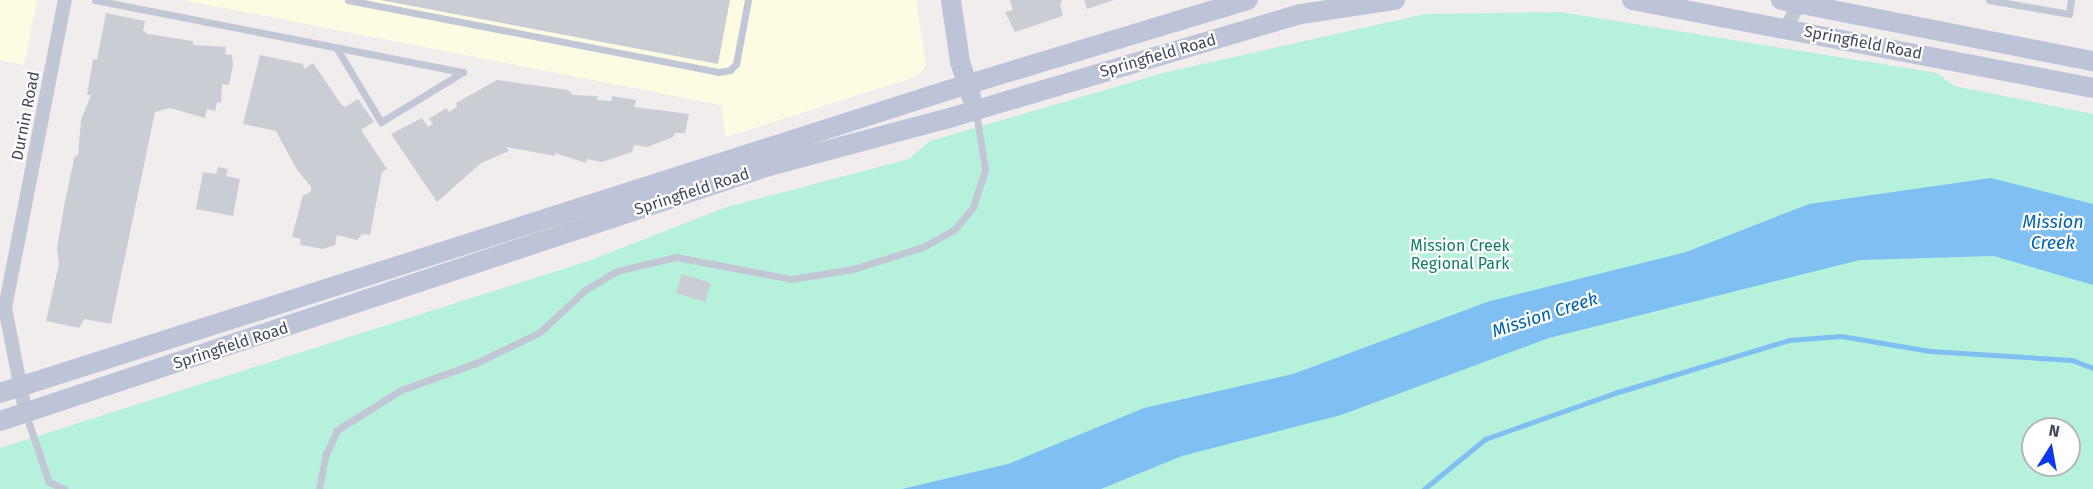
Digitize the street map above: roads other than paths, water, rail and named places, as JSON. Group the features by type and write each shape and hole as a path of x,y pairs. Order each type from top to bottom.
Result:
{"main road":[{"path":"951,0 967,84 976,110"},
{"name":"Springfield Road","path":"9,390 967,84 1248,0"},
{"name":"Springfield Road","path":"0,421 26,415 769,166 976,110 1301,14 1395,0"},
{"name":"Springfield Road","path":"1632,0 2093,88"},
{"name":"Springfield Road","path":"1794,1 2093,61"}],"street":[{"name":"Durnin Road","path":"26,415 9,390 5,309 65,0"},
{"path":"1786,28 1794,1"}],"lane":[{"path":"95,0 336,47 405,61 463,72 381,122 336,47"},
{"path":"348,0 718,72 730,70 736,64 748,0"},
{"path":"1989,0 2069,14 2071,0"},
{"path":"319,489 326,454 337,430 401,390 476,363 540,332 585,290 617,271 676,256 791,279 853,268 923,247 954,230 973,207 985,169 976,110"},
{"path":"26,415 49,482 64,489"}],"water":[{"name":"Mission Creek","path":"1991,178 2093,204 2093,285 1994,256 1860,260 1549,338 1341,415 1182,456 1101,489 902,489 1008,464 1144,408 1293,374 1490,301 1686,252 1809,204"}],"waterway":[{"path":"1424,489 1485,439 1618,392 1789,340 1841,336 1930,351 2072,360 2093,368"}],"park label":[{"name":"Mission Creek Regional Park","path":"1460,255"}]}
